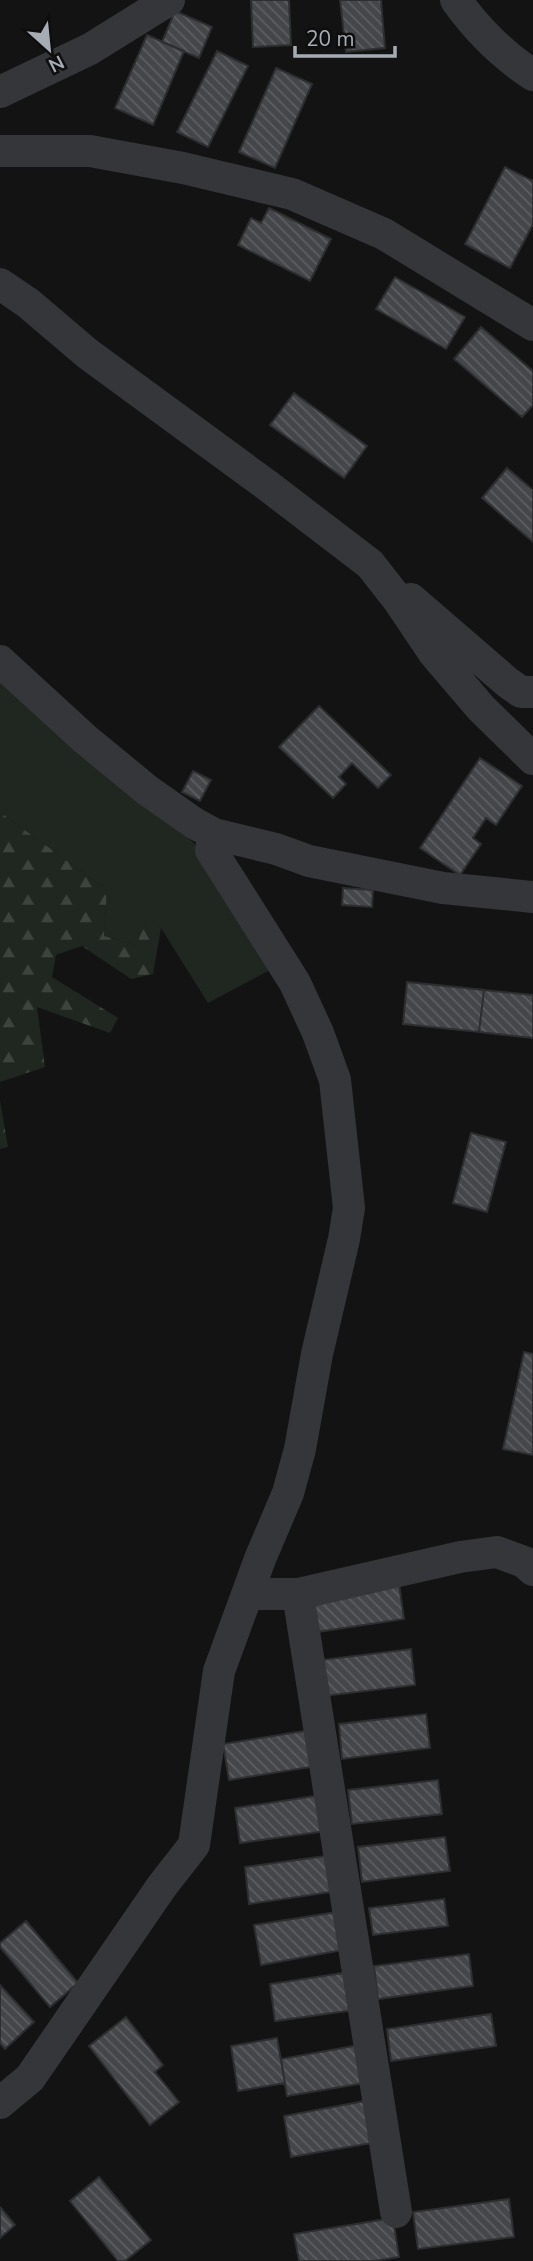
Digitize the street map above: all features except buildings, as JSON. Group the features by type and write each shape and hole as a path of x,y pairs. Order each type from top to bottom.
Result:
{"street":[{"path":"0,92 90,49 169,0"},
{"path":"456,0 474,25 502,54 533,75"},
{"path":"0,151 90,151 183,168 292,194 384,234 533,325"},
{"path":"0,284 28,303 88,354 370,564 507,682 521,692 533,692"},
{"path":"370,564 434,653 481,708 533,759"},
{"path":"0,661 126,773 194,823 214,834 276,849 309,861 443,888 533,897"},
{"path":"0,2103 30,2078 162,1886 194,1845 219,1671 288,1493 300,1449 317,1354 349,1208 335,1080 318,1033 295,983 211,850 214,834"},
{"path":"248,1594 298,1594 460,1557 497,1552 524,1562 533,1570"},
{"path":"298,1594 396,2212"}],"green space":[{"path":"0,671 195,844 274,968 208,1003 161,928 149,916 136,945 104,936 107,890 0,812"},
{"path":"0,812 107,890 104,936 136,945 149,915 161,928 153,974 131,979 82,946 56,955 52,977 118,1018 110,1033 37,1007 45,1067 0,1082"},
{"path":"0,1101 8,1147 0,1149"}]}
